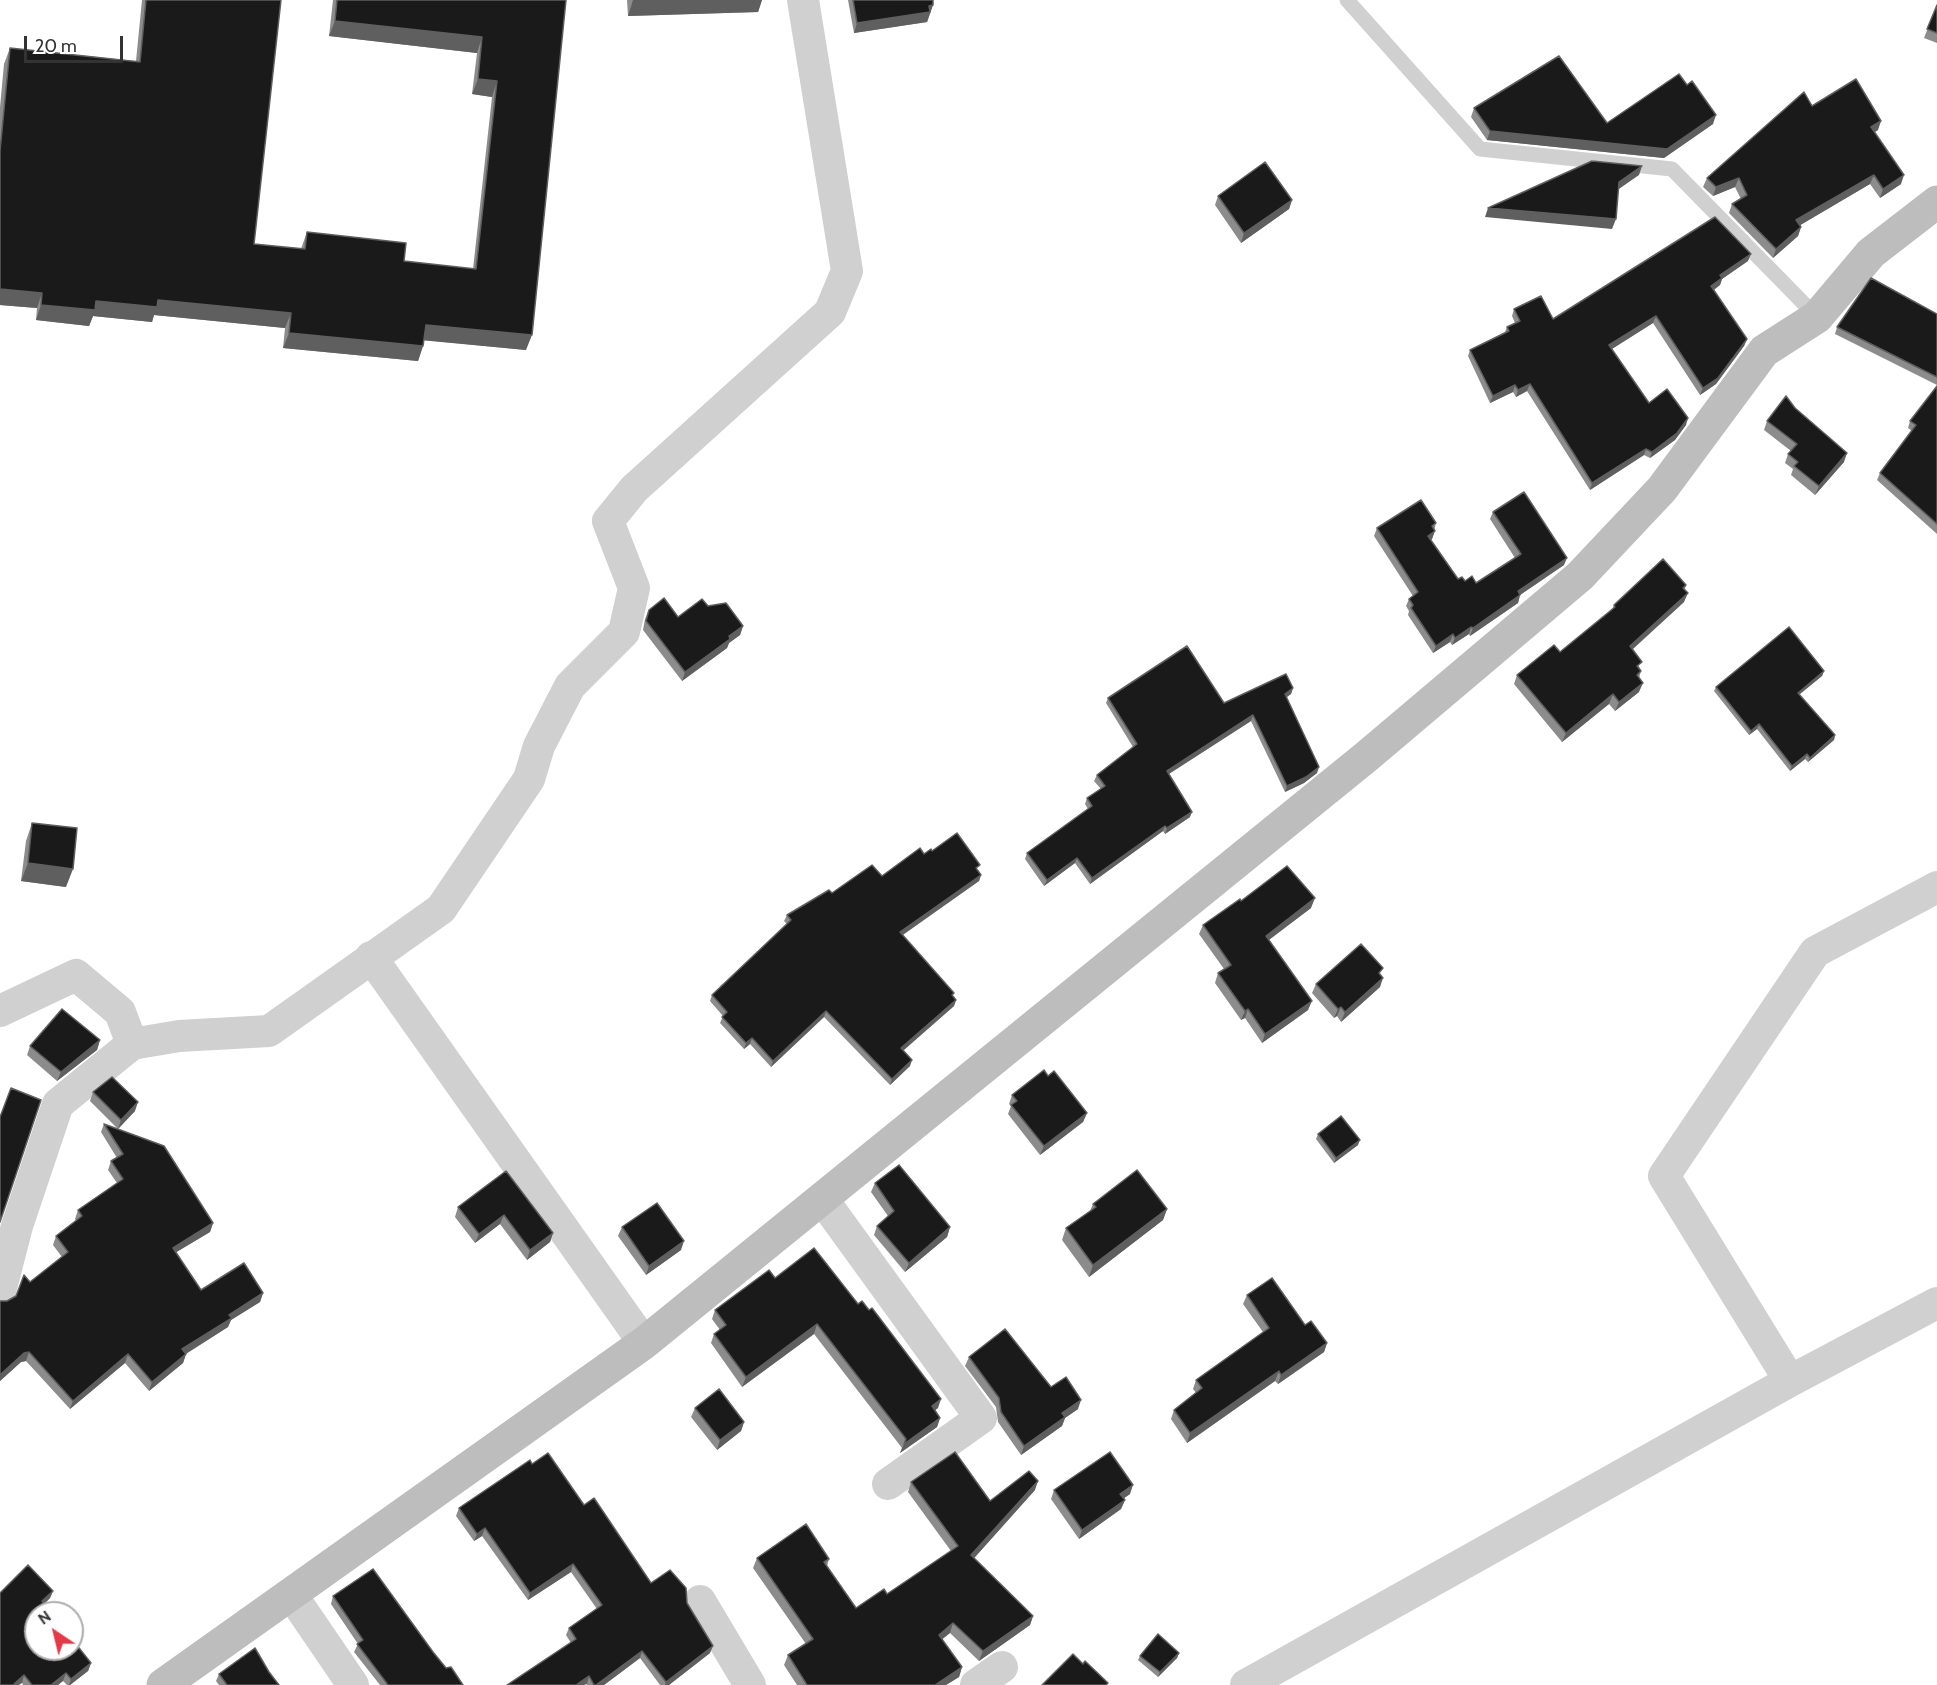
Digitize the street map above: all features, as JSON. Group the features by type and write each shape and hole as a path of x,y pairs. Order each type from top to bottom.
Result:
{"street":[{"path":"0,1292 17,1226 58,1104 132,1044 179,1036 269,1031 441,909 528,779 539,746 570,686 624,632 634,588 608,521 634,489 830,312 847,271 803,0"},
{"path":"163,1685 644,1342 824,1200 1366,757 1580,576 1662,489 1764,351 1817,317 1871,253 1937,202"},
{"path":"1790,1382 1665,1176 1815,952 1937,887"},
{"path":"371,957 644,1342"},
{"path":"0,1011 76,975 120,1012 132,1044"},
{"path":"824,1200 981,1418 888,1484"},
{"path":"1246,1685 1790,1382 1937,1303"},
{"path":"291,1594 353,1685"},
{"path":"700,1600 750,1685"},
{"path":"976,1685 1002,1667"}],"lane":[{"path":"1347,0 1480,149 1672,169 1817,317"}],"building":[{"path":"146,0 281,0 254,244 305,249 307,232 406,243 404,261 476,269 497,81 478,79 482,37 335,21 337,0 566,0 532,335 426,325 423,346 289,333 291,313 158,300 157,307 96,301 95,310 41,305 42,293 0,289 0,151 10,48 140,62"},
{"path":"853,0 933,0 933,5 929,6 930,12 857,23"},
{"path":"1937,5 1937,33 1927,29"},
{"path":"1559,56 1607,123 1679,74 1687,85 1692,81 1716,115 1667,149 1490,131 1474,108"},
{"path":"1856,79 1881,121 1871,127 1904,175 1883,189 1874,175 1796,220 1801,227 1776,249 1732,204 1747,195 1739,178 1716,187 1707,178 1804,92 1812,106"},
{"path":"1592,161 1642,166 1619,182 1616,219 1488,208"},
{"path":"1265,162 1292,200 1244,233 1218,196"},
{"path":"1715,217 1751,254 1720,275 1722,278 1711,286 1747,339 1718,378 1703,388 1656,316 1609,345 1649,403 1667,389 1688,418 1677,433 1652,452 1646,449 1592,483 1530,384 1518,390 1515,385 1493,396 1470,350 1509,331 1507,327 1520,321 1514,309 1541,296 1553,319"},
{"path":"1871,278 1937,314 1937,377 1837,327"},
{"path":"1937,386 1937,524 1880,473 1916,425 1910,421"},
{"path":"1786,396 1795,408 1847,453 1819,486 1794,466 1798,462 1788,454 1797,444 1767,421"},
{"path":"1524,492 1567,558 1518,591 1520,595 1473,628 1471,627 1455,638 1453,634 1436,646 1411,608 1413,605 1409,599 1418,592 1377,528 1421,500 1436,523 1432,526 1435,531 1428,536 1458,579 1462,577 1465,581 1472,576 1476,583 1521,554 1493,512"},
{"path":"1663,559 1686,585 1683,588 1688,593 1630,646 1642,662 1637,666 1641,671 1637,675 1643,683 1619,702 1613,694 1566,733 1517,675 1554,645 1560,652 1615,607 1614,605"},
{"path":"664,598 678,617 702,599 708,606 726,603 743,626 729,636 730,639 685,672 646,621 649,610"},
{"path":"1789,627 1824,671 1798,693 1835,735 1810,758 1807,754 1792,766 1759,724 1751,731 1716,687"},
{"path":"1187,646 1224,703 1286,674 1293,688 1285,694 1319,767 1306,777 1287,786 1253,715 1167,771 1192,812 1167,828 1165,826 1092,878 1077,858 1047,880 1027,853 1092,806 1087,798 1105,786 1097,775 1137,744 1108,698"},
{"path":"32,823 77,828 73,869 28,863"},
{"path":"957,833 980,865 976,868 981,875 900,932 954,993 952,995 956,1000 901,1048 912,1060 892,1079 826,1011 773,1061 752,1038 746,1043 722,1017 727,1012 712,995 791,920 787,915 829,890 832,893 872,865 882,876 920,848 924,854 931,849 932,851"},
{"path":"1287,866 1315,898 1266,936 1312,1001 1265,1034 1248,1009 1245,1011 1218,973 1231,965 1203,925 1240,899 1241,901"},
{"path":"1361,944 1383,968 1379,973 1383,978 1345,1012 1341,1007 1338,1009 1316,984"},
{"path":"62,1009 100,1040 61,1072 30,1046"},
{"path":"1044,1070 1048,1076 1054,1071 1087,1113 1044,1146 1011,1105 1017,1101 1012,1095"},
{"path":"112,1077 138,1102 121,1120 93,1092"},
{"path":"11,1088 41,1100 0,1222 0,1117"},
{"path":"1341,1116 1360,1140 1336,1158 1318,1134"},
{"path":"104,1124 164,1146 213,1223 173,1248 201,1290 244,1263 263,1293 229,1315 232,1318 182,1349 186,1354 152,1382 128,1354 73,1401 29,1352 24,1353 0,1375 0,1301 7,1301 16,1296 24,1275 30,1282 68,1252 56,1236 82,1216 78,1210 123,1179 111,1161 123,1154"},
{"path":"899,1165 950,1227 909,1263 877,1226 894,1211 875,1183"},
{"path":"1137,1170 1167,1209 1093,1265 1066,1228 1096,1207 1093,1204"},
{"path":"506,1171 553,1233 530,1250 504,1215 479,1234 458,1207"},
{"path":"657,1203 684,1241 649,1266 622,1227"},
{"path":"814,1248 858,1304 862,1301 869,1310 872,1308 941,1399 932,1406 940,1418 904,1444 906,1439 817,1324 746,1377 714,1334 726,1325 715,1310 769,1270 775,1278"},
{"path":"1272,1278 1305,1325 1311,1321 1327,1343 1281,1375 1279,1371 1190,1433 1174,1410 1202,1388 1196,1380 1269,1328 1247,1295"},
{"path":"1005,1329 1051,1387 1066,1377 1081,1400 1062,1413 1065,1417 1024,1446 1001,1412 999,1398 969,1357"},
{"path":"719,1389 744,1422 720,1440 695,1408"},
{"path":"955,1452 990,1501 1029,1471 1038,1481 971,1555 1033,1616 983,1651 953,1623 939,1635 962,1667 935,1685 807,1685 788,1655 813,1639 757,1558 806,1524 829,1559 824,1562 856,1608 884,1589 887,1594 958,1546 911,1482"},
{"path":"1110,1452 1133,1485 1120,1494 1125,1500 1082,1530 1054,1490"},
{"path":"548,1453 584,1505 594,1498 651,1583 670,1570 686,1588 687,1603 713,1646 666,1682 642,1651 596,1685 589,1676 576,1685 507,1685 576,1639 569,1628 602,1605 573,1564 530,1593 485,1528 477,1534 459,1508 530,1460 532,1464"},
{"path":"28,1565 53,1591 42,1601 24,1601 24,1661 84,1661 84,1654 91,1663 71,1679 66,1673 51,1685 32,1685 24,1675 13,1685 0,1685 0,1593"},
{"path":"373,1569 433,1652 446,1668 451,1667 463,1685 388,1685 357,1644 363,1640 333,1596"},
{"path":"1158,1634 1179,1653 1160,1672 1140,1656"},
{"path":"255,1648 279,1685 227,1685 219,1674"},
{"path":"1073,1654 1083,1664 1085,1661 1108,1683 1106,1685 1042,1685"}]}
